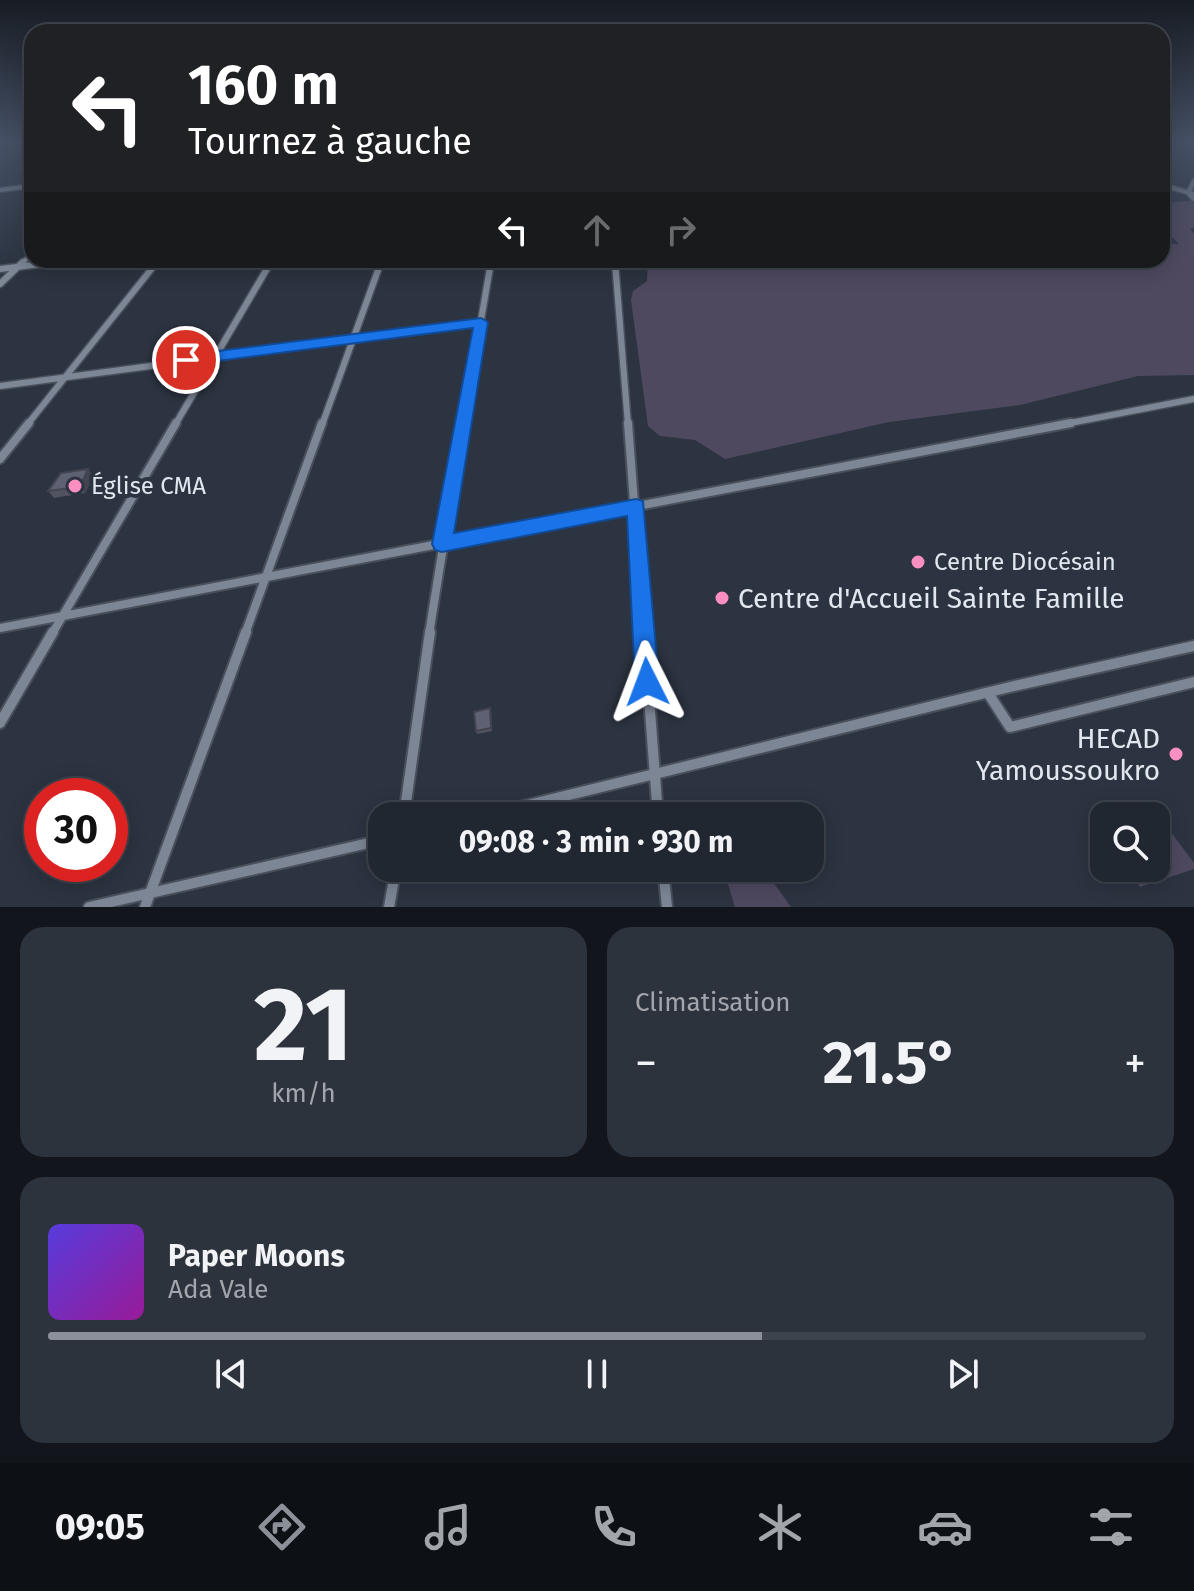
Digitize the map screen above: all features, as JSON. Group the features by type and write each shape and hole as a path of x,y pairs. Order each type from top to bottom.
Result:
{"street":[{"path":"0,190 24,187"},
{"path":"1170,188 1192,195"},
{"path":"0,284 24,261"},
{"path":"0,269 24,266"},
{"path":"0,459 153,268"},
{"path":"0,723 267,268"},
{"path":"145,907 379,268"},
{"path":"406,802 442,544 490,268"},
{"path":"616,268 657,802"},
{"path":"0,386 481,322"},
{"path":"0,628 1194,399"},
{"path":"540,802 1194,646"},
{"path":"988,693 1010,727 1194,682"},
{"path":"89,907 368,843"},
{"path":"389,907 393,882"},
{"path":"664,882 667,907"}],"shaded area":[{"path":"1194,197 1194,228 1190,229 1194,233 1194,375 1138,376 1020,405 889,422 725,459 695,440 660,436 648,426 631,300 633,291 647,281 648,268 1170,268 1170,243 1179,244 1170,235 1170,202 1189,201"},
{"path":"1170,831 1194,863 1194,869 1170,877"},
{"path":"727,882 773,882 791,907 735,907"},
{"path":"1137,882 1155,882 1140,887"}],"building":[{"path":"88,469 80,487 48,491 61,473"},
{"path":"490,708 491,728 476,731 474,712"}],"place":[{"name":"Église CMA","path":"75,486"},
{"name":"Centre Diocésain","path":"918,562"},
{"name":"Centre d'Accueil Sainte Famille","path":"722,598"},
{"name":"HECAD Yamoussoukro","path":"1176,754"}],"route":[{"path":"186,360 481,322 442,544 636,506 647,682"}]}
